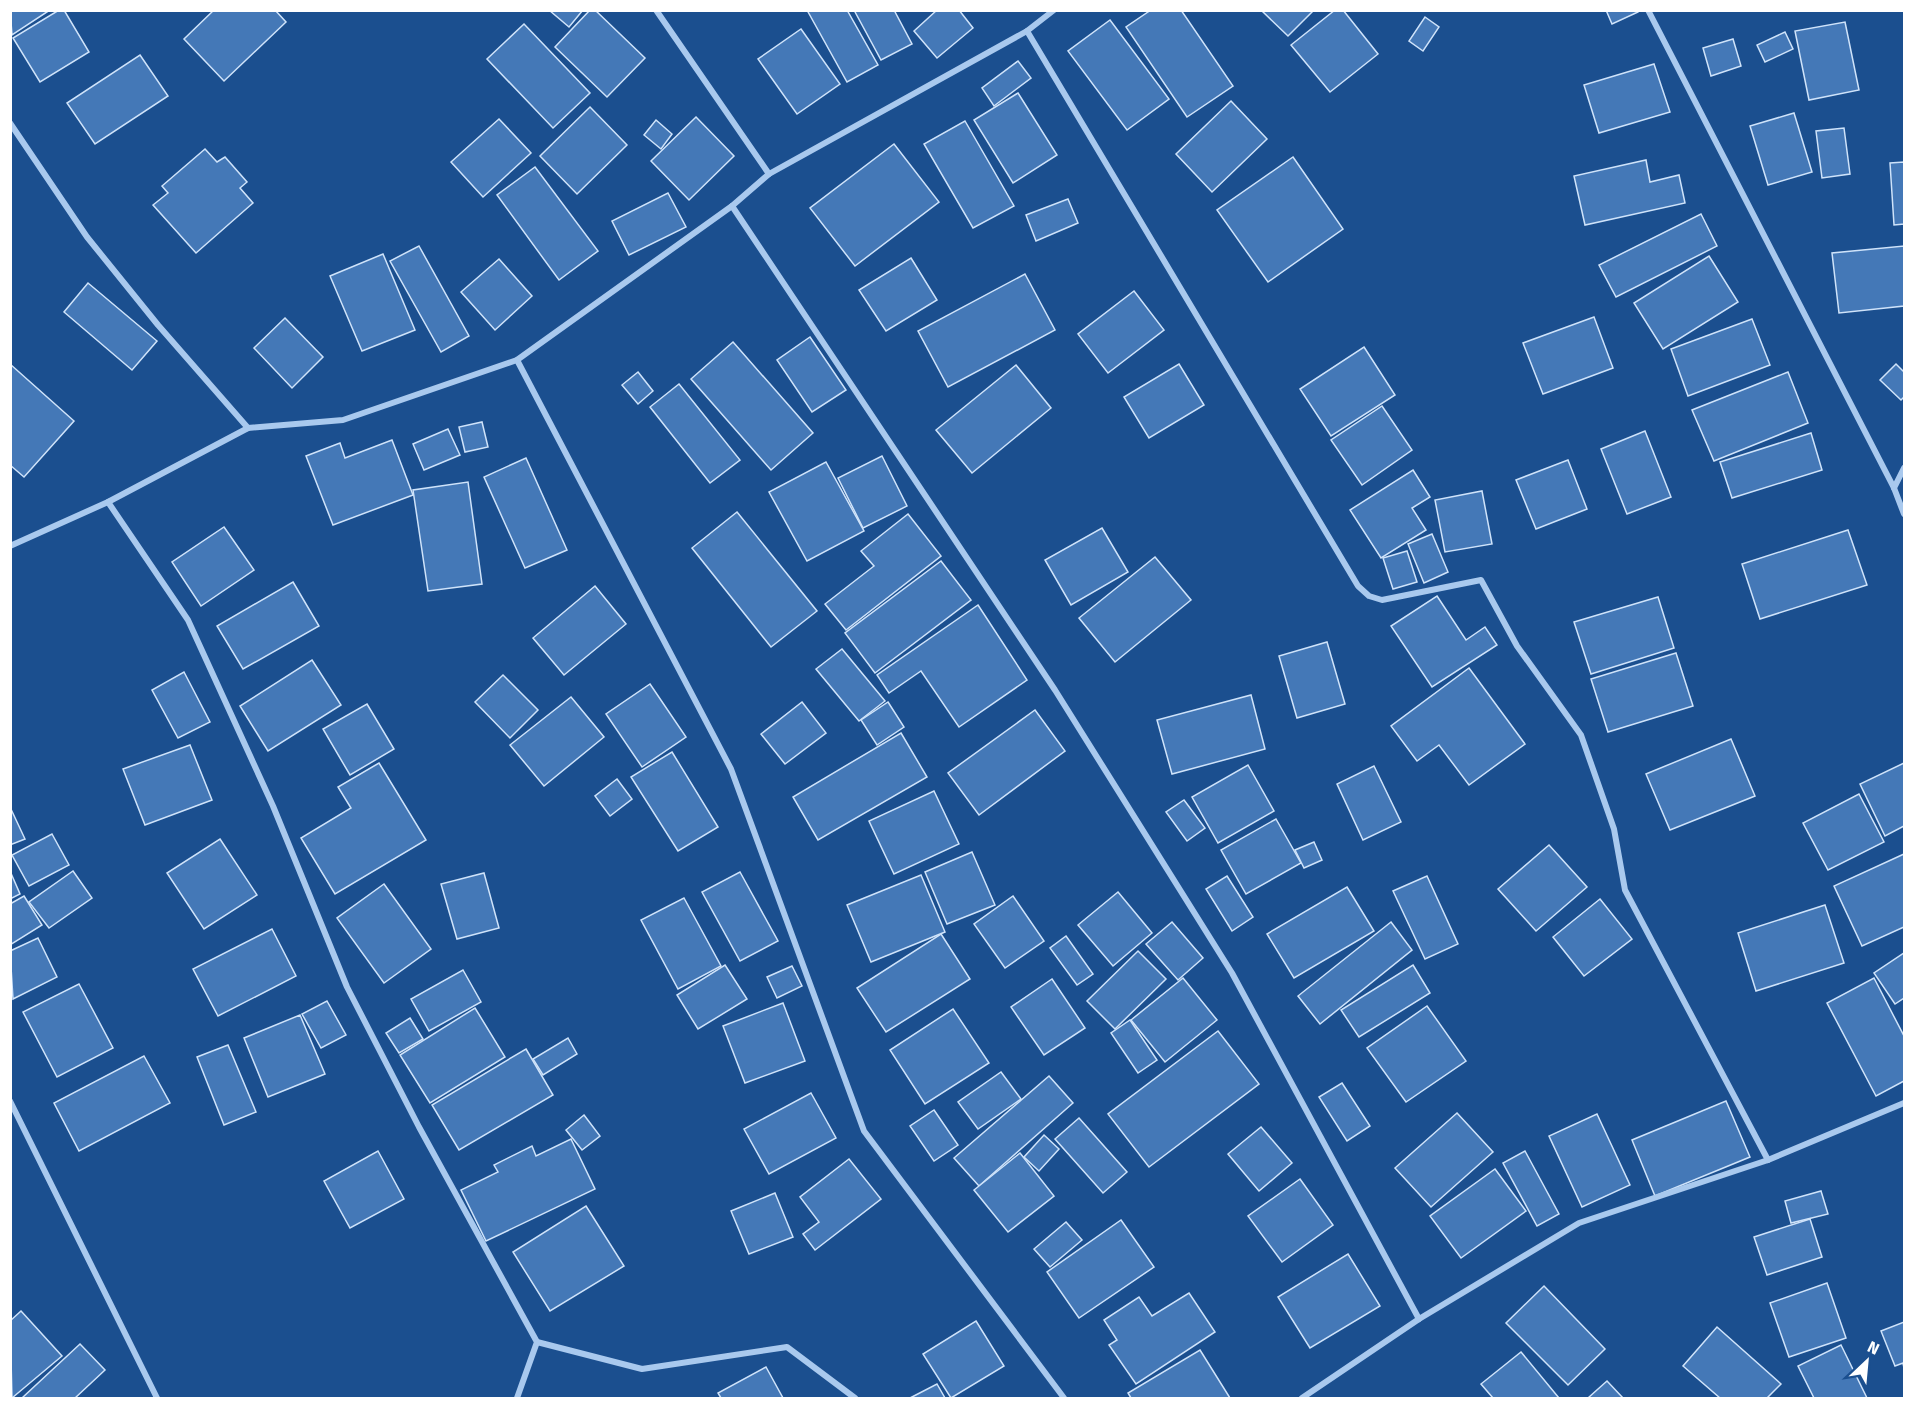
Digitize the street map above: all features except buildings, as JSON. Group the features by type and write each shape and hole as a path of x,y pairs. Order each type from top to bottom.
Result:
{"street":[{"path":"656,10 769,174"},
{"path":"10,546 108,501 248,428 343,420 517,360 732,206 769,174 1027,31 1054,10"},
{"path":"1648,10 1894,488 1905,514"},
{"path":"1027,31 1358,586 1369,596 1382,600 1481,580 1517,646 1581,735 1614,829 1625,890 1768,1160"},
{"path":"10,123 87,237 158,326 248,428"},
{"path":"732,206 1055,690 1232,973 1419,1319"},
{"path":"517,360 731,769 864,1131 1064,1398"},
{"path":"1894,488 1905,468"},
{"path":"108,501 188,620 273,806 348,987 419,1127 537,1342 642,1369 787,1347 855,1398"},
{"path":"10,1101 157,1398"},
{"path":"1302,1398 1419,1319 1579,1223 1768,1160 1905,1103"},
{"path":"517,1398 537,1342"}]}
